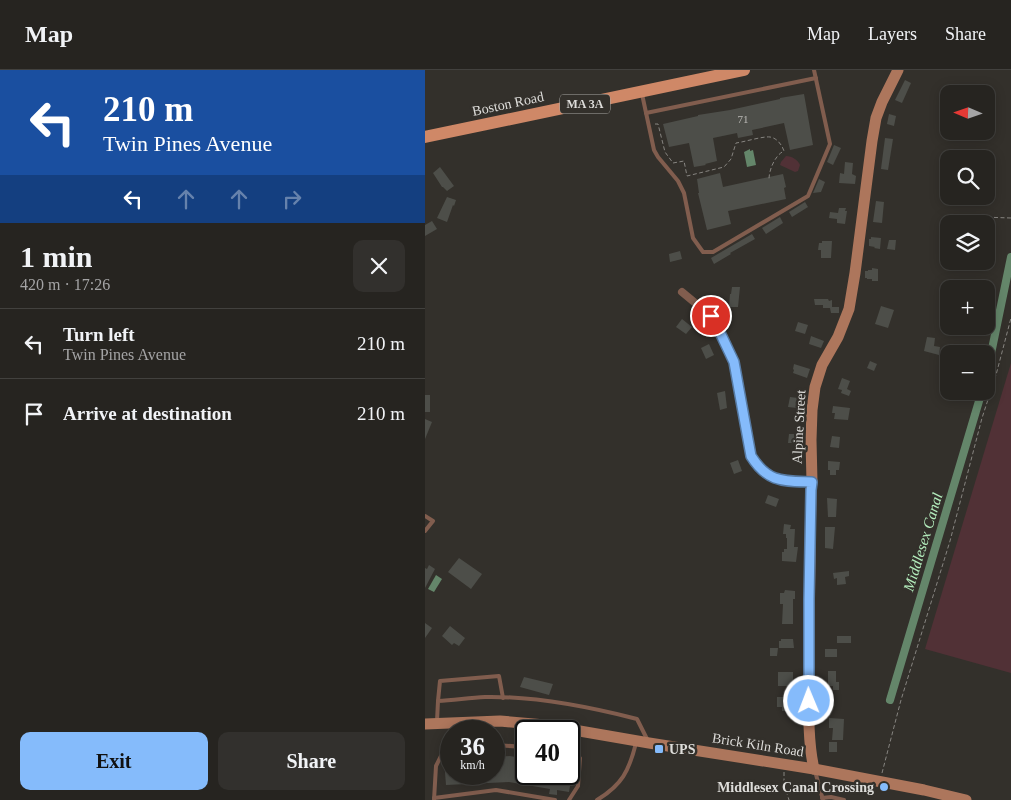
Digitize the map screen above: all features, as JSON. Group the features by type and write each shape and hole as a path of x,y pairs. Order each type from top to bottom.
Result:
{"main road":[{"name":"Boston Road","path":"425,137 744,70"}],"street":[{"name":"Alpine Street","path":"815,769 811,757 809,599 812,420 815,387 822,365 849,309 876,118 898,70"},
{"path":"682,292 711,316 734,362 751,456 757,466 767,475 778,480 812,482"},
{"name":"Brick Kiln Road","path":"425,724 525,722 815,769 966,800"}],"lane":[{"path":"642,92 654,150 678,181 684,193 693,238 703,252 713,252 808,196 830,144 814,70"},
{"path":"646,113 816,78"},
{"path":"425,516 433,521 425,531"},
{"path":"437,723 439,681 499,676 503,698"},
{"path":"438,701 485,697 539,700 608,712 637,719 649,743"},
{"path":"597,800 616,786 625,775 637,741"},
{"path":"440,758 436,766 434,799 496,790 555,800"},
{"path":"815,769 823,799 831,797 844,800"},
{"path":"569,800 578,785"}],"path":[{"path":"649,125 658,124 665,152 673,163 684,160 687,176 725,167 731,159 736,144 770,137 777,140 783,151 779,153 769,171 769,179"},
{"path":"995,217 1011,218"},
{"path":"880,781 901,700 951,541 982,418 1011,318"},
{"path":"784,764 784,784 789,800"}],"shaded area":[{"path":"750,149 750,151 753,150 756,165 747,167 744,152"},
{"path":"786,156 798,161 800,165 798,171 795,172 780,165"},
{"path":"1011,363 1011,673 925,649"},
{"path":"436,575 442,579 434,592 428,589"}],"building":[{"path":"905,80 911,83 902,103 895,100"},
{"path":"804,94 813,145 790,150 784,123 752,130 753,135 738,138 737,133 713,138 717,161 706,165 694,167 689,143 669,147 663,124 698,115"},
{"path":"889,114 896,116 894,126 887,124"},
{"path":"885,138 893,139 888,170 881,169"},
{"path":"834,145 841,148 833,165 827,162"},
{"path":"845,162 853,163 852,174 856,176 855,184 839,183 840,173 844,174"},
{"path":"440,167 454,186 447,191 433,173"},
{"path":"720,173 723,187 783,174 786,199 728,211 731,224 707,230 698,193 697,179"},
{"path":"819,179 825,182 821,192 813,193"},
{"path":"447,197 456,200 447,222 437,218"},
{"path":"876,201 884,202 882,223 873,222"},
{"path":"805,202 808,207 792,217 789,212"},
{"path":"839,208 846,208 845,224 837,223 837,219 829,218 830,212 838,213"},
{"path":"780,217 783,223 766,234 762,228"},
{"path":"432,221 437,229 425,236 425,225"},
{"path":"752,234 755,239 714,264 711,258"},
{"path":"871,237 881,238 880,249 869,246 869,239"},
{"path":"889,240 896,240 895,250 887,249"},
{"path":"822,241 832,241 831,258 821,258 821,250 818,250 819,243 822,243"},
{"path":"680,251 682,259 670,262 669,254"},
{"path":"872,268 878,269 878,281 865,278 865,271 872,270"},
{"path":"732,287 740,287 738,307 729,307"},
{"path":"814,299 832,300 832,307 839,307 839,313 831,313 830,308 823,308 823,305 815,305"},
{"path":"881,306 894,310 888,328 875,324"},
{"path":"682,319 692,327 686,334 676,327"},
{"path":"798,322 808,325 805,334 795,331"},
{"path":"811,336 824,341 821,348 809,344"},
{"path":"927,337 935,338 934,346 940,347 939,355 924,351"},
{"path":"709,344 714,355 706,359 701,348"},
{"path":"870,361 877,364 874,371 867,368"},
{"path":"794,364 810,369 807,378 793,373"},
{"path":"842,378 850,381 847,389 851,391 849,396 841,393 842,390 838,389"},
{"path":"725,391 727,408 720,410 717,393"},
{"path":"425,395 430,395 430,412 425,412"},
{"path":"790,397 798,398 797,408 788,407"},
{"path":"833,406 850,408 848,420 834,419 835,413 832,413"},
{"path":"425,419 432,422 425,439"},
{"path":"789,434 797,434 797,443 788,443"},
{"path":"832,436 840,437 839,448 830,447"},
{"path":"738,460 742,471 734,474 730,463"},
{"path":"828,461 840,462 836,475 830,475"},
{"path":"768,495 779,499 776,507 765,503"},
{"path":"827,498 837,499 836,517 828,517"},
{"path":"784,524 791,525 790,529 795,529 794,547 798,547 796,562 782,561 782,552 784,552 784,549 787,549 786,534 783,534"},
{"path":"825,527 835,527 833,549 825,548"},
{"path":"459,558 482,574 471,589 448,572"},
{"path":"429,565 435,569 425,588 425,568 427,569"},
{"path":"849,571 849,576 845,577 846,584 837,585 837,578 834,579 833,573"},
{"path":"785,590 795,591 795,599 793,599 793,624 782,624 783,604 780,604 780,593 784,593"},
{"path":"425,623 432,628 425,638"},
{"path":"450,626 465,638 459,646 454,643 452,645 442,636"},
{"path":"837,636 851,636 851,643 837,643"},
{"path":"781,639 793,639 794,648 779,648 779,641"},
{"path":"770,648 778,648 777,656 770,656"},
{"path":"825,649 837,649 837,657 825,657"},
{"path":"828,671 836,671 836,682 839,682 839,690 833,690 833,686 828,686"},
{"path":"778,672 793,672 793,686 778,686"},
{"path":"524,677 553,684 549,695 520,687"},
{"path":"777,697 793,697 794,711 782,711 782,707 777,707"},
{"path":"829,718 844,719 843,740 832,740 833,728 829,728"},
{"path":"829,742 837,742 837,752 829,752"},
{"path":"505,756 515,757 515,783 505,782"},
{"path":"527,785 570,785 569,792 557,790 557,795 549,794 550,789"}],"waterway":[{"name":"Middlesex Canal","path":"993,345 1011,257"},
{"name":"Middlesex Canal","path":"890,700 979,400"}],"place":[{"name":"UPS","path":"659,749"},
{"name":"Middlesex Canal Crossing","path":"884,787"}],"route":[{"path":"711,316 734,362 751,456 757,466 767,475 778,480 812,482 809,701"}]}
